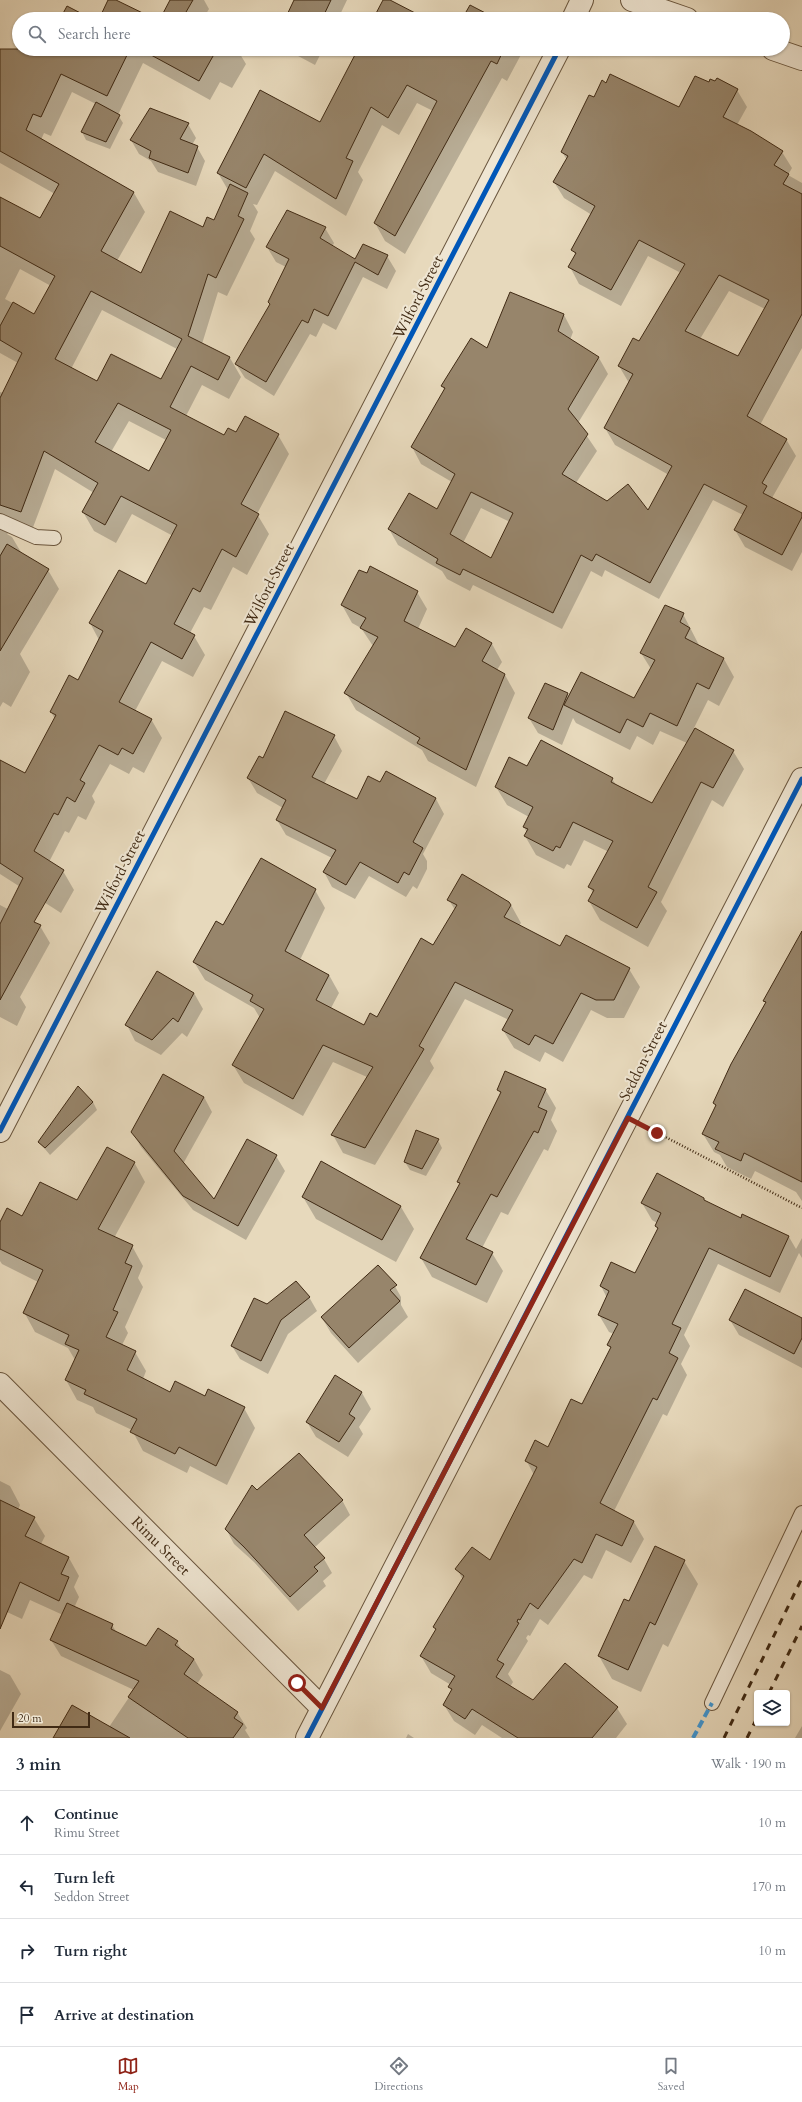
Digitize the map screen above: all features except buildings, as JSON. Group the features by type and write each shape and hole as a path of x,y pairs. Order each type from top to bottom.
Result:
{"street":[{"path":"576,12 582,0"},
{"path":"632,0 667,12"},
{"path":"790,55 802,59"},
{"name":"Wilford Street","path":"0,1131 555,56"},
{"name":"Seddon Street","path":"307,1738 802,779"},
{"name":"Rimu Street","path":"0,1384 322,1708"}],"lane":[{"path":"0,521 36,537 54,538"},
{"path":"712,1703 802,1513"}],"path":[{"path":"628,1118 802,1208"}],"railway":[{"path":"724,1738 802,1578"},
{"path":"770,1690 802,1626"},
{"path":"747,1738 754,1724"}],"marked path":[{"path":"693,1738 712,1703"}],"cycle path":[{"path":"0,1131 555,56"},
{"path":"307,1738 802,779"}],"route":[{"path":"297,1683 322,1708 628,1118 657,1133"}]}
